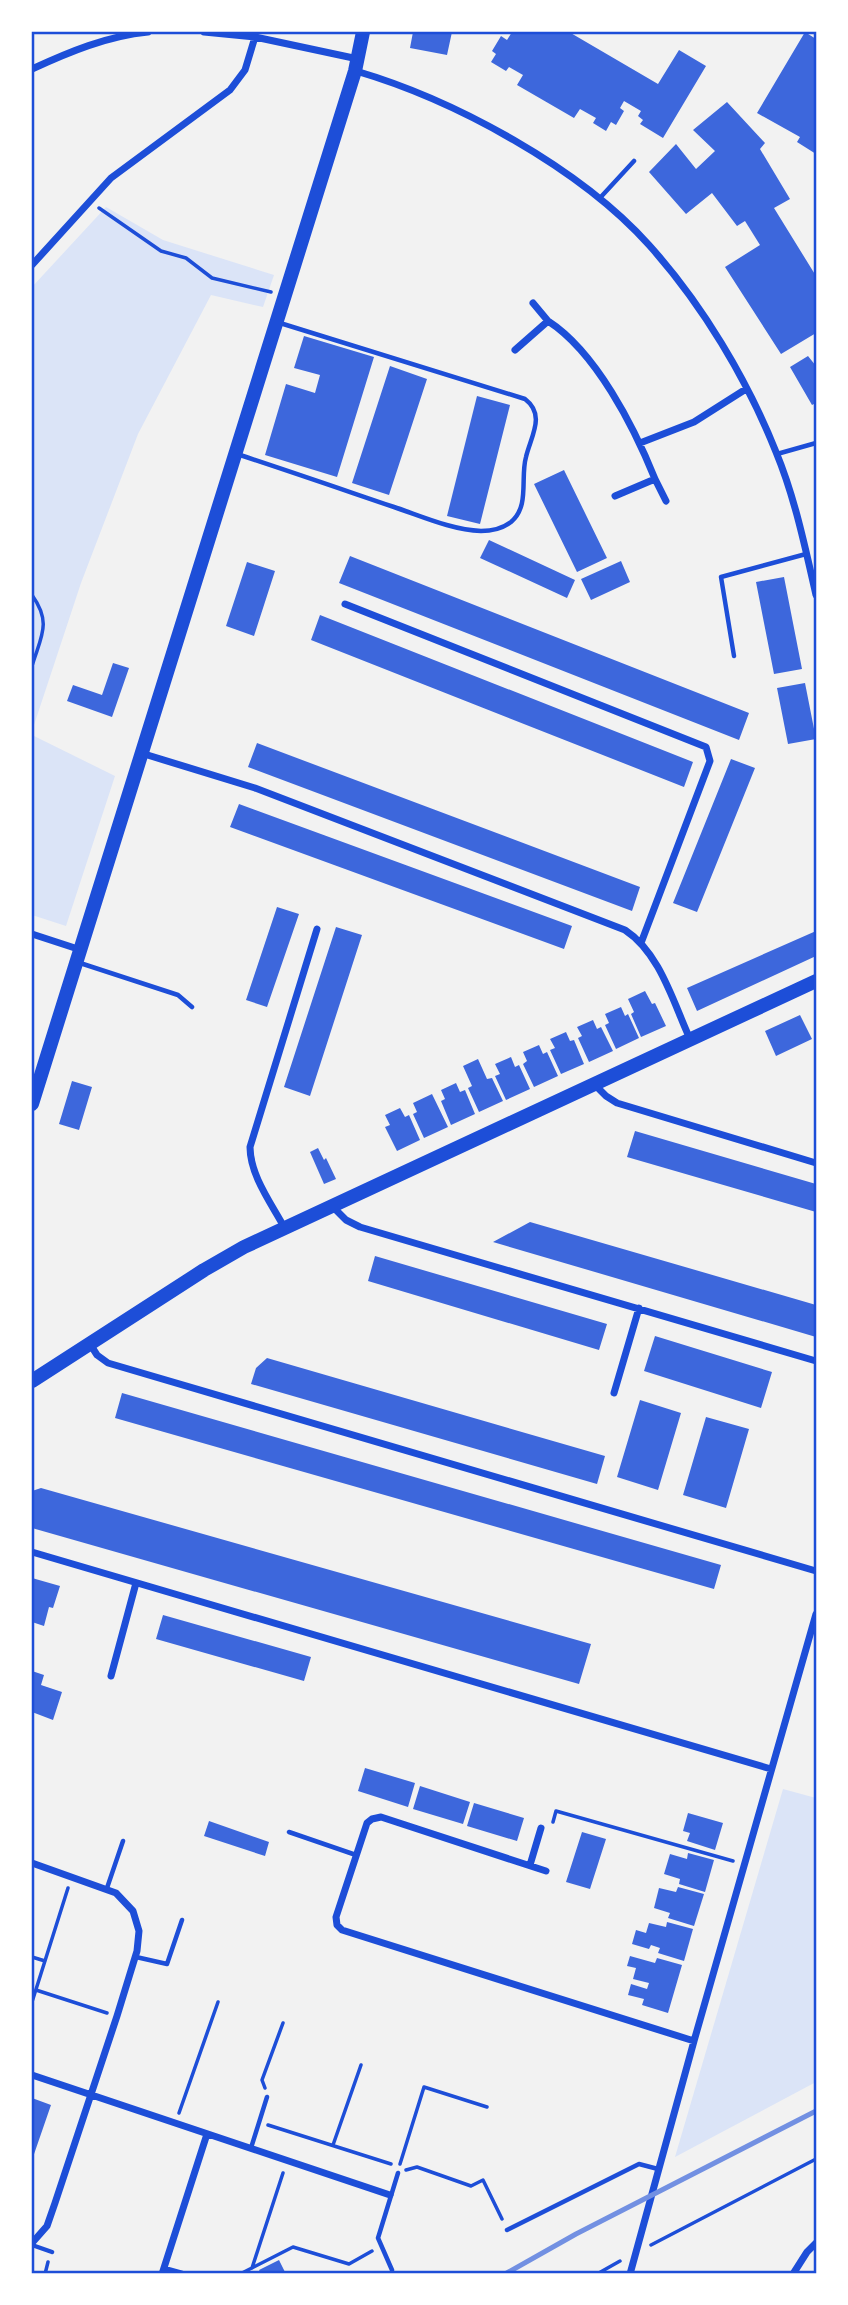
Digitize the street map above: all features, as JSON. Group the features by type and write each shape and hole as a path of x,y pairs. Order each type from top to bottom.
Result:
{"main road":[{"path":"32,1104 278,322 356,65 363,32"},
{"path":"32,1381 204,1270 284,1227 817,981"}],"street":[{"path":"32,69 67,53 116,37 148,32"},
{"path":"204,32 255,37 356,65 468,116 542,158 621,217 649,245 683,288 746,389 777,454 792,498 817,595"},
{"path":"32,265 89,200 128,164 230,90 245,71 255,37"},
{"path":"533,303 580,349 603,382 640,443 666,501"},
{"path":"516,350 548,320"},
{"path":"640,443 694,422 746,389"},
{"path":"615,496 655,479"},
{"path":"345,604 706,747 710,761 642,943"},
{"path":"141,753 255,788 625,930 642,943 651,957 690,1040"},
{"path":"284,1227 255,1173 250,1147 317,929"},
{"path":"32,934 80,956"},
{"path":"595,1084 617,1103 817,1163"},
{"path":"331,1205 345,1220 360,1227 817,1361"},
{"path":"614,1393 639,1308"},
{"path":"90,1344 108,1363 817,1572"},
{"path":"32,1552 771,1769"},
{"path":"111,1676 136,1583"},
{"path":"630,2273 817,1614"},
{"path":"547,1871 381,1817 372,1819 367,1823 356,1855 336,1917 337,1926 342,1930 694,2041"},
{"path":"530,1865 541,1828"},
{"path":"32,1863 107,1888 126,1902 135,1914 139,1931 135,1957 117,2016 47,2226 32,2244"},
{"path":"32,2075 390,2195"},
{"path":"182,2273 163,2271 207,2134"},
{"path":"793,2273 807,2252 817,2243"}],"lane":[{"path":"598,200 634,161"},
{"path":"236,454 424,517 472,530 489,530 505,525 516,517 522,506 524,466 537,419 535,409 525,399 278,322"},
{"path":"777,454 817,443"},
{"path":"734,656 721,577 806,554"},
{"path":"80,956 178,995 192,1007"},
{"path":"289,1832 356,1855"},
{"path":"107,1888 123,1841"},
{"path":"135,1957 167,1964 182,1920"},
{"path":"250,2148 267,2097"},
{"path":"507,2230 639,2164 658,2173"},
{"path":"392,2270 380,2246 379,2232 398,2173"},
{"path":"32,2244 52,2252"}],"path":[{"path":"89,200 161,251 186,258 212,278 285,296"},
{"path":"32,595 45,621 32,666"},
{"path":"541,1828 551,1831 556,1811 745,1864"},
{"path":"32,2002 72,1876"},
{"path":"32,1957 45,1961"},
{"path":"36,1990 117,2016"},
{"path":"175,2124 219,2002"},
{"path":"267,2097 262,2080 282,2023"},
{"path":"333,2145 361,2065"},
{"path":"398,2173 424,2087 487,2107"},
{"path":"259,2122 400,2166"},
{"path":"597,2273 817,2159"},
{"path":"252,2268 288,2161"},
{"path":"398,2173 418,2167 471,2186 483,2180 507,2230"},
{"path":"240,2273 293,2247 349,2264 380,2246"}],"shaded area":[{"path":"106,207 163,240 274,275 263,307 211,295 138,434 81,583 32,731 32,287"},
{"path":"32,735 115,776 66,926 32,915"},
{"path":"783,1789 816,1798 816,2082 675,2157"}],"building":[{"path":"413,32 452,32 447,55 410,48"},
{"path":"512,32 569,32 658,84 679,50 706,66 663,138 640,124 643,120 638,116 641,111 624,101 620,108 624,111 616,125 611,122 606,131 593,123 596,118 580,109 574,118 517,85 523,75 509,67 506,71 491,62 496,54 492,51 501,36 507,40"},
{"path":"805,32 816,39 816,154 797,142 800,137 757,113"},
{"path":"727,102 765,143 760,149 790,199 774,208 816,276 816,333 781,354 725,267 760,245 745,221 737,226 712,193 686,214 649,172 676,144 696,169 715,151 693,130"},
{"path":"304,336 374,357 337,477 265,455 286,384 315,393 320,375 294,368"},
{"path":"808,356 816,366 816,403 812,405 790,367"},
{"path":"390,366 427,379 389,495 352,483"},
{"path":"477,396 510,405 480,524 447,516"},
{"path":"564,470 607,558 577,572 534,484"},
{"path":"489,540 575,580 567,598 480,558"},
{"path":"350,556 749,713 739,740 339,583"},
{"path":"621,561 630,582 591,600 581,579"},
{"path":"247,562 275,571 254,636 226,626"},
{"path":"784,577 802,669 774,674 756,582"},
{"path":"320,615 693,762 684,787 311,640"},
{"path":"113,663 129,668 112,717 67,701 73,685 102,695"},
{"path":"805,683 816,739 788,744 777,688"},
{"path":"257,743 640,887 632,911 248,767"},
{"path":"731,759 755,768 697,912 673,903"},
{"path":"239,804 572,926 564,949 230,827"},
{"path":"277,907 299,914 267,1007 246,1000"},
{"path":"336,927 362,935 310,1096 284,1087"},
{"path":"816,931 816,956 697,1011 687,988"},
{"path":"645,991 652,1004 655,1003 666,1026 641,1037 628,999"},
{"path":"621,1007 625,1016 628,1014 639,1038 616,1049 605,1025 609,1023 605,1014"},
{"path":"800,1015 812,1039 776,1056 765,1031"},
{"path":"593,1020 597,1029 601,1027 613,1051 589,1062 578,1038 582,1036 577,1027"},
{"path":"566,1032 570,1041 574,1040 584,1064 561,1074 550,1050 555,1048 550,1039"},
{"path":"539,1045 543,1054 547,1052 558,1076 534,1087 523,1064 527,1061 523,1052"},
{"path":"511,1057 515,1067 519,1065 530,1089 506,1100 495,1076 500,1074 495,1064"},
{"path":"478,1059 487,1079 492,1078 503,1101 479,1112 468,1088 472,1086 463,1066"},
{"path":"72,1081 92,1087 79,1130 59,1124"},
{"path":"456,1083 460,1092 465,1090 475,1114 451,1125 441,1101 445,1099 441,1090"},
{"path":"432,1094 448,1127 424,1138 413,1114 417,1112 413,1103"},
{"path":"400,1108 405,1117 409,1115 420,1140 397,1151 385,1127 390,1125 385,1115"},
{"path":"635,1131 816,1184 816,1212 627,1157"},
{"path":"318,1148 336,1179 324,1184 310,1152"},
{"path":"530,1222 816,1305 816,1337 493,1242"},
{"path":"375,1256 607,1324 599,1350 368,1281"},
{"path":"655,1336 772,1372 761,1408 644,1371"},
{"path":"267,1358 605,1456 597,1484 251,1384 256,1368"},
{"path":"122,1393 721,1565 714,1589 115,1418"},
{"path":"640,1400 681,1413 658,1490 617,1477"},
{"path":"706,1417 749,1429 726,1508 683,1495"},
{"path":"41,1488 591,1644 579,1684 32,1528 32,1491"},
{"path":"32,1578 60,1586 53,1608 49,1607 44,1626 32,1622"},
{"path":"163,1615 311,1657 304,1681 156,1639"},
{"path":"32,1671 44,1675 41,1685 62,1692 53,1720 32,1712"},
{"path":"365,1768 415,1783 408,1807 358,1791"},
{"path":"420,1786 470,1802 463,1824 413,1809"},
{"path":"474,1803 524,1818 517,1841 467,1826"},
{"path":"688,1813 723,1823 715,1850 687,1841 690,1833 683,1831"},
{"path":"209,1821 269,1842 265,1856 204,1836"},
{"path":"582,1832 606,1839 590,1889 566,1882"},
{"path":"688,1853 714,1860 705,1892 679,1884 680,1879 664,1874 670,1854 687,1859"},
{"path":"678,1887 704,1894 694,1926 668,1918 670,1913 654,1908 659,1888 676,1892"},
{"path":"667,1922 693,1929 684,1961 658,1953 660,1948 651,1945 649,1949 632,1944 636,1930 646,1933 649,1923 666,1927"},
{"path":"630,1956 655,1963 657,1958 682,1965 668,2013 642,2005 644,1999 628,1995 631,1984 647,1989 649,1983 633,1979 636,1968 627,1966"},
{"path":"32,2098 51,2105 32,2160"},
{"path":"279,2260 286,2274 261,2274 259,2270"}],"railway":[{"path":"505,2274 576,2234 816,2111"}]}
